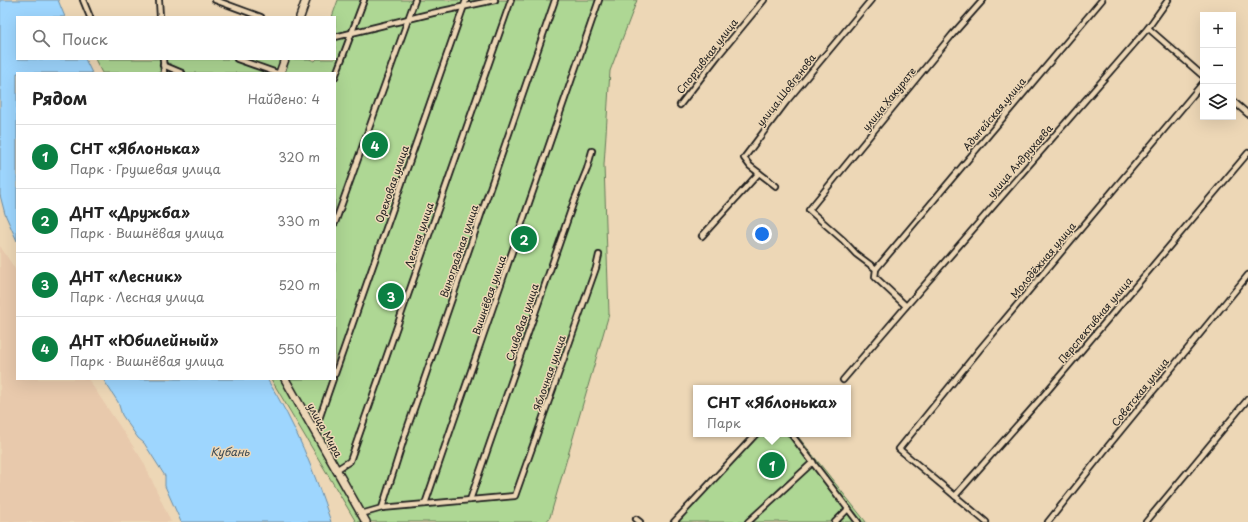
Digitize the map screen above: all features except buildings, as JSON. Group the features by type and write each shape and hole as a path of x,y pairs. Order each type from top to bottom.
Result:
{"street":[{"path":"83,0 90,16"},
{"path":"159,0 160,16"},
{"path":"215,0 258,16"},
{"path":"300,16 306,0"},
{"path":"336,74 364,0"},
{"path":"336,220 415,0"},
{"name":"Ореховая улица","path":"336,371 466,0"},
{"path":"336,37 495,0"},
{"name":"Лесная улица","path":"336,470 350,461 511,0"},
{"name":"Виноградная улица","path":"382,508 406,432 555,0"},
{"name":"Вишнёвая улица","path":"425,504 599,0"},
{"name":"Спортивная улица","path":"680,105 764,0"},
{"name":"улица Шовгенова","path":"776,186 759,173 744,158 786,102 872,0"},
{"name":"улица Хакурате","path":"876,269 856,254 843,240 809,210 952,35 983,0"},
{"name":"Адыгейская улица","path":"876,269 1102,0"},
{"name":"улица Андрухаева","path":"844,380 906,306 1148,28 1168,0"},
{"path":"1148,28 1200,73"},
{"path":"163,60 164,72"},
{"path":"240,60 274,72"},
{"path":"280,72 285,60"},
{"path":"163,65 180,72"},
{"name":"Молодёжная улица","path":"955,496 899,449 985,343 1202,84"},
{"path":"1236,104 1248,114"},
{"name":"Сливовая улица","path":"470,500 574,201 587,169 592,151"},
{"name":"Перспективная улица","path":"955,496 1048,390 1248,153"},
{"path":"702,236 759,173"},
{"name":"Яблочная улица","path":"470,500 516,496 596,268 598,255"},
{"path":"876,269 875,277 906,306"},
{"name":"Советская улица","path":"1048,522 1109,444 1248,275"},
{"name":"улица Мира","path":"286,380 366,522"},
{"path":"314,430 333,380"},
{"path":"1146,522 1248,399"},
{"path":"674,522 753,437"},
{"path":"793,437 858,522"},
{"path":"748,522 812,462"},
{"path":"955,496 986,522"},
{"path":"361,514 382,508 470,500"},
{"path":"835,522 848,509"}],"shaded area":[{"path":"0,246 16,270 16,380 89,380 143,461 171,522 0,522"}],"green space":[{"path":"338,0 637,0 610,71 604,165 609,314 550,517 546,522 356,522 272,380 336,380 336,72 102,72 96,60 336,60 336,16 332,16"},
{"path":"748,437 798,437 866,522 670,522"}],"water":[{"path":"0,0 58,0 65,16 16,16 16,60 86,60 92,72 16,72 16,239 5,214 0,195"},
{"name":"Кубань","path":"104,380 268,380 296,431 331,522 181,522 165,486 165,476 144,443 138,438 122,415 118,402"}],"place":[{"name":"ДНТ «Юбилейный»","path":"375,145"},
{"name":"ДНТ «Дружба»","path":"524,239"},
{"name":"ДНТ «Лесник»","path":"391,296"},
{"name":"СНТ «Яблонька»","path":"772,465"}]}
